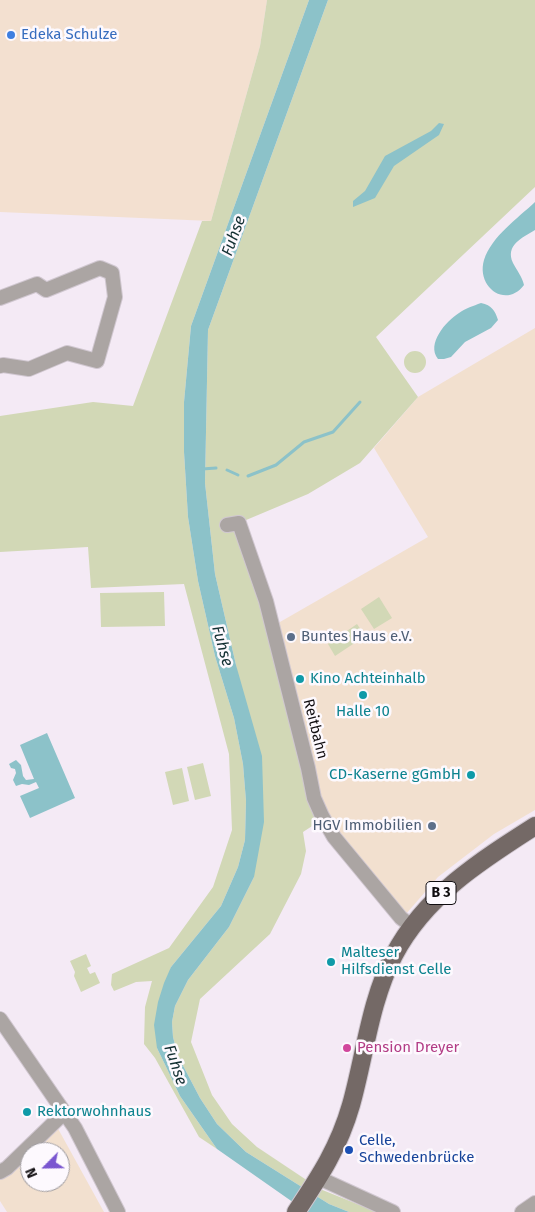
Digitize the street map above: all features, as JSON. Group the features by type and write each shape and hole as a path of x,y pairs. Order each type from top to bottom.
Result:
{"main road":[{"name":"B 3","path":"317,1181 335,1149 351,1105 370,1026 394,955 412,927 450,886 475,865 535,826"},
{"path":"296,1212 317,1181"}],"street":[{"path":"0,298 38,284 46,290 100,268 112,272 115,297 96,361 67,354 29,369 0,366"},
{"name":"Reitbahn","path":"227,525 239,523 266,601 314,798 322,816 334,837 346,852 401,918 412,927"},
{"path":"0,1019 65,1112 118,1212"},
{"path":"0,1172 7,1168 65,1112"},
{"path":"317,1181 393,1212"},
{"path":"522,1212 535,1203"}],"shaded area":[{"path":"0,0 267,0 260,46 211,221 0,212"},
{"path":"535,328 535,810 494,834 438,877 406,914 326,817 308,768 273,626 428,537 374,448 418,397"},
{"path":"56,1125 65,1142 38,1142"},
{"path":"70,1150 104,1212 7,1212 0,1201 0,1178 20,1159 20,1192 70,1192"}],"green space":[{"path":"267,0 309,0 191,326 184,402 184,452 188,517 198,581 215,656 234,718 243,764 246,801 245,840 238,867 221,906 171,967 157,1048 180,1096 217,1149 199,1137 155,1058 144,1044 145,1007 152,981 136,982 114,991 111,985 112,974 169,948 213,887 232,830 229,754 184,584 91,588 88,547 0,552 0,416 93,402 133,406 202,221 211,221 260,46"},
{"path":"328,0 535,0 535,187 376,337 418,397 360,463 308,494 239,523 308,768 326,817 303,832 306,851 301,874 270,934 200,999 191,1042 212,1095 232,1124 257,1147 320,1189 377,1212 349,1212 329,1204 246,1152 217,1124 200,1098 178,1056 173,1037 172,1022 175,1006 188,980 229,927 254,877 236,665 215,574 205,483 208,330"},
{"path":"415,351 423,354 426,362 423,370 415,373 407,370 404,362 407,354"},
{"path":"164,592 165,626 101,627 100,593"},
{"path":"379,597 392,618 374,629 361,609"},
{"path":"357,624 365,636 335,656 328,644"},
{"path":"203,763 211,796 195,800 187,767"},
{"path":"182,768 189,801 173,805 165,772"},
{"path":"86,954 91,966 87,968 90,974 95,972 100,983 81,992 70,961"}],"water":[{"name":"Fuhse","path":"309,0 328,0 208,330 205,483 215,574 236,665 262,756 264,822 254,877 229,927 188,980 175,1006 172,1022 173,1037 178,1056 200,1098 217,1124 246,1152 329,1204 349,1212 307,1212 217,1149 180,1096 157,1048 154,1025 158,1002 171,967 221,906 238,867 245,840 246,801 243,764 234,718 215,656 198,581 188,517 184,452 184,402 191,326"},
{"path":"439,123 444,124 439,135 394,166 375,198 353,207 353,201 365,191 385,156 431,131"},
{"path":"535,202 535,230 516,243 511,251 513,263 524,285 517,292 501,295 494,292 484,279 484,260 499,236"},
{"path":"481,303 493,309 498,320 491,328 465,342 451,357 438,359 434,347 443,327 462,311"},
{"path":"47,733 75,798 30,818 20,796 39,788 36,782 29,785 22,784 16,786 13,780 16,773 15,769 11,768 9,764 16,760 21,765 23,776 26,780 34,779 20,745"}],"waterway":[{"path":"248,476 276,465 304,442 333,432 360,402"},
{"path":"202,469 216,468"},
{"path":"227,470 238,475"}],"place":[{"name":"Edeka Schulze","path":"11,35"},
{"name":"Buntes Haus e.V.","path":"291,637"},
{"name":"Kino Achteinhalb","path":"300,679"},
{"name":"Halle 10","path":"363,695"},
{"name":"CD-Kaserne gGmbH","path":"471,775"},
{"name":"HGV Immobilien","path":"432,826"},
{"name":"Malteser Hilfsdienst Celle","path":"331,962"},
{"name":"Pension Dreyer","path":"347,1048"},
{"name":"Rektorwohnhaus","path":"27,1112"},
{"name":"Celle, Schwedenbrücke","path":"349,1150"}]}
